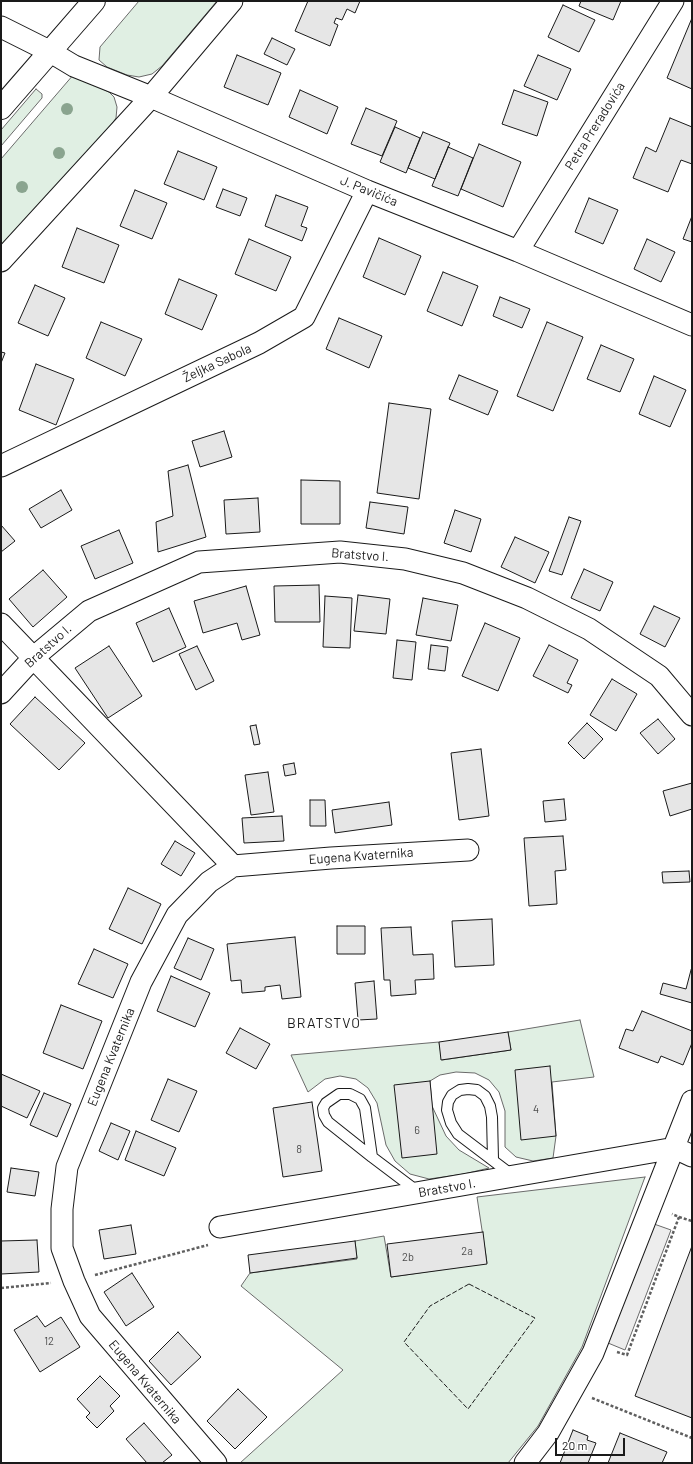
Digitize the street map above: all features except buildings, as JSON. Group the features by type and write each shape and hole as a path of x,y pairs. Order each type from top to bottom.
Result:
{"main road":[{"path":"1,108 94,1"}],"street":[{"path":"1,261 151,97 232,1"},
{"name":"Petra Preradovića","path":"518,251 673,1"},
{"name":"J. Pavičića","path":"1,27 74,66 151,97 367,191 518,251 692,325"},
{"name":"Željka Sabola","path":"1,466 260,343 304,317 367,191"},
{"name":"Bratstvo I.","path":"1,692 34,657 89,611 198,562 340,552 405,558 463,573 527,598 589,629 659,676 692,715"},
{"path":"1,624 233,866"},
{"name":"Eugena Kvaternika","path":"216,1463 90,1316 74,1281 62,1248 62,1209 67,1167 141,982 177,915 209,882 233,866 331,858 468,850"},
{"path":"525,1463 548,1433 593,1353 683,1152 692,1101"},
{"name":"Bratstvo I.","path":"220,1227 514,1176 683,1152"}],"lane":[{"path":"493,1159 492,1117 490,1106 484,1096 477,1090 460,1090 452,1095 448,1102 447,1110 451,1123 458,1134 514,1176"},
{"path":"372,1157 368,1120 365,1108 360,1099 350,1094 339,1094 326,1103 323,1108 324,1115 328,1122 372,1157 419,1193"}],"path":[{"path":"679,1217 692,1221"},
{"path":"1,1288 74,1281 211,1245 220,1227"},
{"path":"572,1390 692,1438"}],"green space":[{"path":"139,1 217,1 162,66 152,74 139,77 127,75 107,67 99,60 100,47"},
{"path":"74,74 109,92 114,97 117,107 116,118 1,249 1,159"},
{"path":"36,89 42,94 42,98 1,146 1,130"},
{"path":"580,1020 594,1077 552,1082 556,1136 553,1158 533,1161 516,1157 505,1147 505,1111 499,1092 489,1080 475,1073 456,1072 440,1075 430,1081 432,1106 446,1136 459,1150 489,1168 464,1174 429,1179 410,1174 395,1161 386,1145 377,1103 368,1088 356,1079 340,1076 325,1079 308,1092 291,1055 439,1042 442,1060 511,1050 508,1032"},
{"path":"645,1177 582,1347 538,1426 508,1463 240,1463 343,1370 241,1286 250,1273 357,1259 355,1241 384,1236 391,1277 487,1263 477,1197"}],"shaded area":[{"path":"654,1224 671,1230 625,1350 608,1343"}],"fence":[{"path":"469,1284 535,1318 468,1409 404,1342 430,1306 469,1284"}],"district":[{"name":"BRATSTVO","path":"324,1023"}]}
